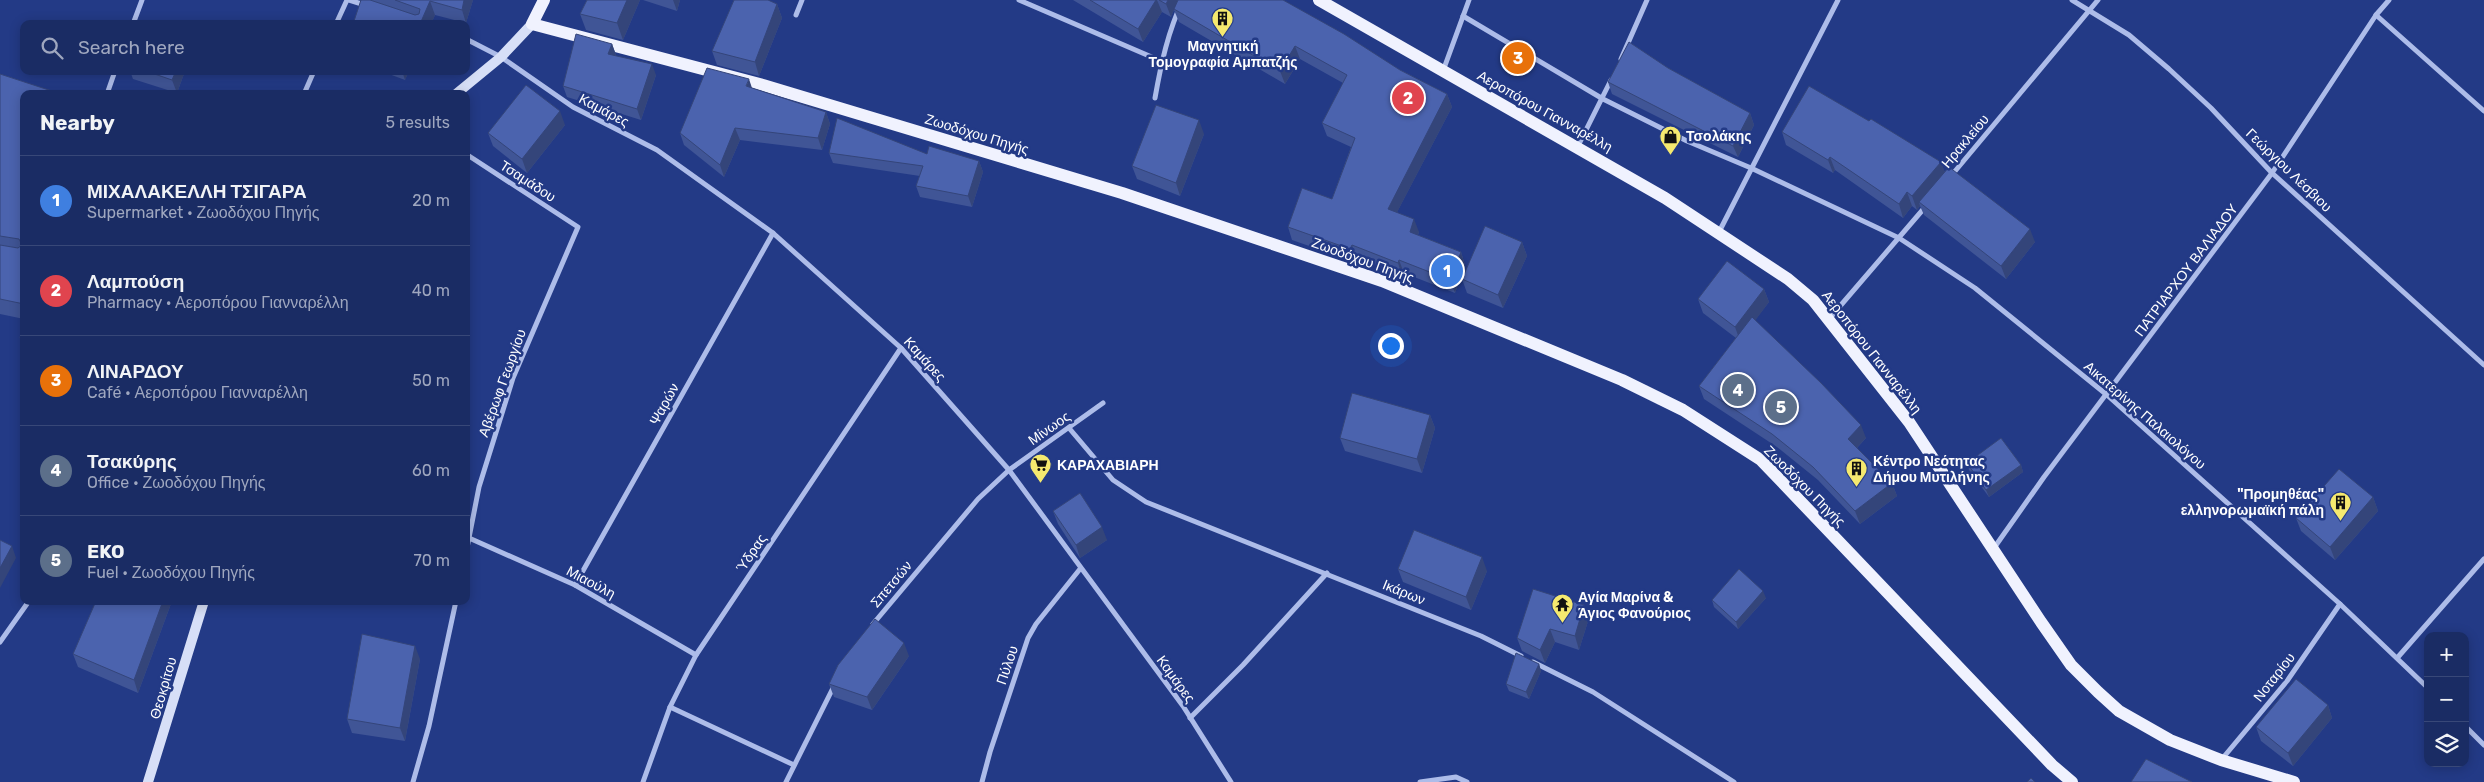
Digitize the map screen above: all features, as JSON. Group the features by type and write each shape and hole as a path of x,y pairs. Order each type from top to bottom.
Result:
{"main road":[{"path":"532,24 544,0"},
{"name":"Αεροπόρου Γιανναρέλλη","path":"1319,0 1578,146 1718,232 1807,294 1909,422 1994,548 2041,622 2072,665 2098,692 2120,711 2170,740 2221,760 2294,782"},
{"name":"Ζωοδόχου Πηγής","path":"532,24 763,85 1122,193 1382,281 1622,380 1725,435 1761,460 2052,765 2072,782"}],"street":[{"path":"134,20 142,0"},
{"path":"338,20 348,0 376,9"},
{"path":"796,15 802,0"},
{"path":"1019,0 1161,60"},
{"path":"1155,98 1161,60 1174,19 1183,0"},
{"path":"1443,71 1469,0"},
{"path":"1619,63 1647,0"},
{"path":"1718,232 1838,0"},
{"name":"Γεώργιου Λέσβιου","path":"2072,0 2129,35 2169,69 2210,108 2272,173 2484,365"},
{"name":"Ηρακλείου","path":"1950,178 2098,0"},
{"name":"ΠΑΤΡΙΑΡΧΟΥ ΒΑΛΙΑΔΟΥ","path":"1994,548 2272,173 2376,15 2389,0"},
{"path":"2376,15 2484,111"},
{"name":"Αικατερίνης Παλαιολόγου","path":"1463,16 1603,99 1687,141 1751,168 1899,238 1975,288 2107,395 2340,604 2398,657 2424,684"},
{"path":"461,90 501,57 532,24"},
{"name":"Καμάρες","path":"470,42 501,57 573,107 657,150 773,234 901,348 1009,470 1190,718 1231,782"},
{"path":"1578,146 1615,72"},
{"path":"108,90 114,75"},
{"path":"306,90 312,75"},
{"name":"Τσαμάδου","path":"470,157 578,227"},
{"path":"1828,319 1931,200"},
{"name":"Αβέρωφ Γεωργίου","path":"470,533 479,487 513,378 578,227"},
{"name":"Ψαρών","path":"575,585 773,234"},
{"name":"Ύδρας","path":"643,782 670,707 696,656 901,348"},
{"name":"Μίνωος","path":"1009,470 1103,403"},
{"name":"Ικάρων","path":"1069,428 1113,480 1146,502 1481,636 1584,688 1734,782"},
{"name":"Σπετσών","path":"868,632 878,616 978,499 1009,470"},
{"name":"Μιαούλη","path":"470,538 575,585 696,656"},
{"path":"2398,657 2484,559"},
{"name":"Πύλου","path":"982,782 990,752 1028,638 1036,624 1080,569"},
{"path":"1190,718 1243,665 1327,573"},
{"name":"Νοταρίου","path":"2221,760 2287,682 2340,604"},
{"path":"0,642 25,605"},
{"name":"Θεοκρίτου","path":"148,782 203,605"},
{"path":"413,782 429,726 455,605"},
{"path":"786,782 837,680"},
{"path":"670,707 794,765"},
{"path":"2469,730 2484,745"},
{"path":"1420,782 1456,777 1467,782"}],"building":[{"path":"361,0 370,0 415,15 419,14 420,9 395,0 464,0 462,10 430,1 422,20 354,20"},
{"path":"587,0 627,0 617,23 580,14"},
{"path":"734,0 768,0 777,4 755,62 712,51"},
{"path":"1090,0 1156,0 1138,29"},
{"path":"1159,0 1168,0 1166,4"},
{"path":"1178,0 1283,0 1344,34 1400,70 1447,94 1388,209 1414,219 1410,232 1461,252 1450,280 1399,260 1398,263 1352,245 1350,249 1288,227 1302,188 1332,199 1355,138 1322,123 1347,75 1295,46 1280,71 1174,9"},
{"path":"576,34 612,44 608,54 652,64 637,109 563,86"},
{"path":"1629,42 1668,68 1750,113 1733,146 1608,82"},
{"path":"707,68 749,79 746,86 826,112 818,138 735,128 720,165 680,133"},
{"path":"0,74 49,90 20,90 20,241 19,239 0,236"},
{"path":"158,75 174,75 172,80"},
{"path":"526,85 560,111 522,159 488,133"},
{"path":"1809,86 1869,121 1871,119 1941,162 1912,196 1907,192 1899,204 1830,157 1828,160 1782,132"},
{"path":"1156,105 1199,120 1176,183 1132,166"},
{"path":"837,118 927,154 929,146 979,161 968,196 916,186 923,166 829,153"},
{"path":"1949,167 2030,229 2001,266 1919,202"},
{"path":"1485,226 1522,242 1498,295 1462,279"},
{"path":"0,245 18,248 20,246 20,303 0,299"},
{"path":"1727,261 1764,289 1735,327 1698,299"},
{"path":"1752,317 1821,383 1861,425 1848,439 1892,483 1855,511 1813,467 1772,434 1699,386"},
{"path":"1352,393 1430,415 1417,459 1340,438"},
{"path":"2001,438 2021,465 1986,490 1967,463"},
{"name":"\"Προμηθέας\" ελληνορωμαϊκή πάλη","path":"2339,469 2373,497 2330,547 2296,518"},
{"path":"1080,493 1102,527 1076,545 1053,511"},
{"path":"1414,530 1482,557 1466,597 1398,569"},
{"path":"0,540 12,546 0,568"},
{"path":"1739,569 1763,591 1736,622 1712,600"},
{"path":"1533,589 1584,605 1575,636 1550,629 1540,650 1517,638"},
{"path":"94,605 162,605 134,680 73,654"},
{"path":"875,619 904,643 867,697 829,684 838,665"},
{"path":"362,634 415,646 400,728 347,719"},
{"path":"1516,653 1539,664 1526,692 1506,684"},
{"path":"2296,679 2328,705 2288,753 2256,727"},
{"path":"2146,759 2192,782 2131,782"},
{"path":"2031,778 2035,782 2027,782"}],"place":[{"name":"Μαγνητική Τομογραφία Αμπατζής","path":"1223,37"},
{"name":"ΛΙΝΑΡΔΟΥ","path":"1518,58"},
{"name":"Λαμπούση","path":"1408,98"},
{"name":"Τσολάκης","path":"1670,155"},
{"name":"ΜΙΧΑΛΑΚΕΛΛΗ ΤΣΙΓΑΡΑ","path":"1447,271"},
{"name":"Τσακύρης","path":"1738,390"},
{"name":"EKO","path":"1781,407"},
{"name":"ΚΑΡΑΧΑΒΙΑΡΗ","path":"1041,484"},
{"name":"Κέντρο Νεότητας Δήμου Μυτιλήνης","path":"1857,488"},
{"name":"\"Προμηθέας\" ελληνορωμαϊκή πάλη","path":"2340,521"},
{"name":"Αγία Μαρίνα & Άγιος Φανούριος","path":"1562,624"}]}
